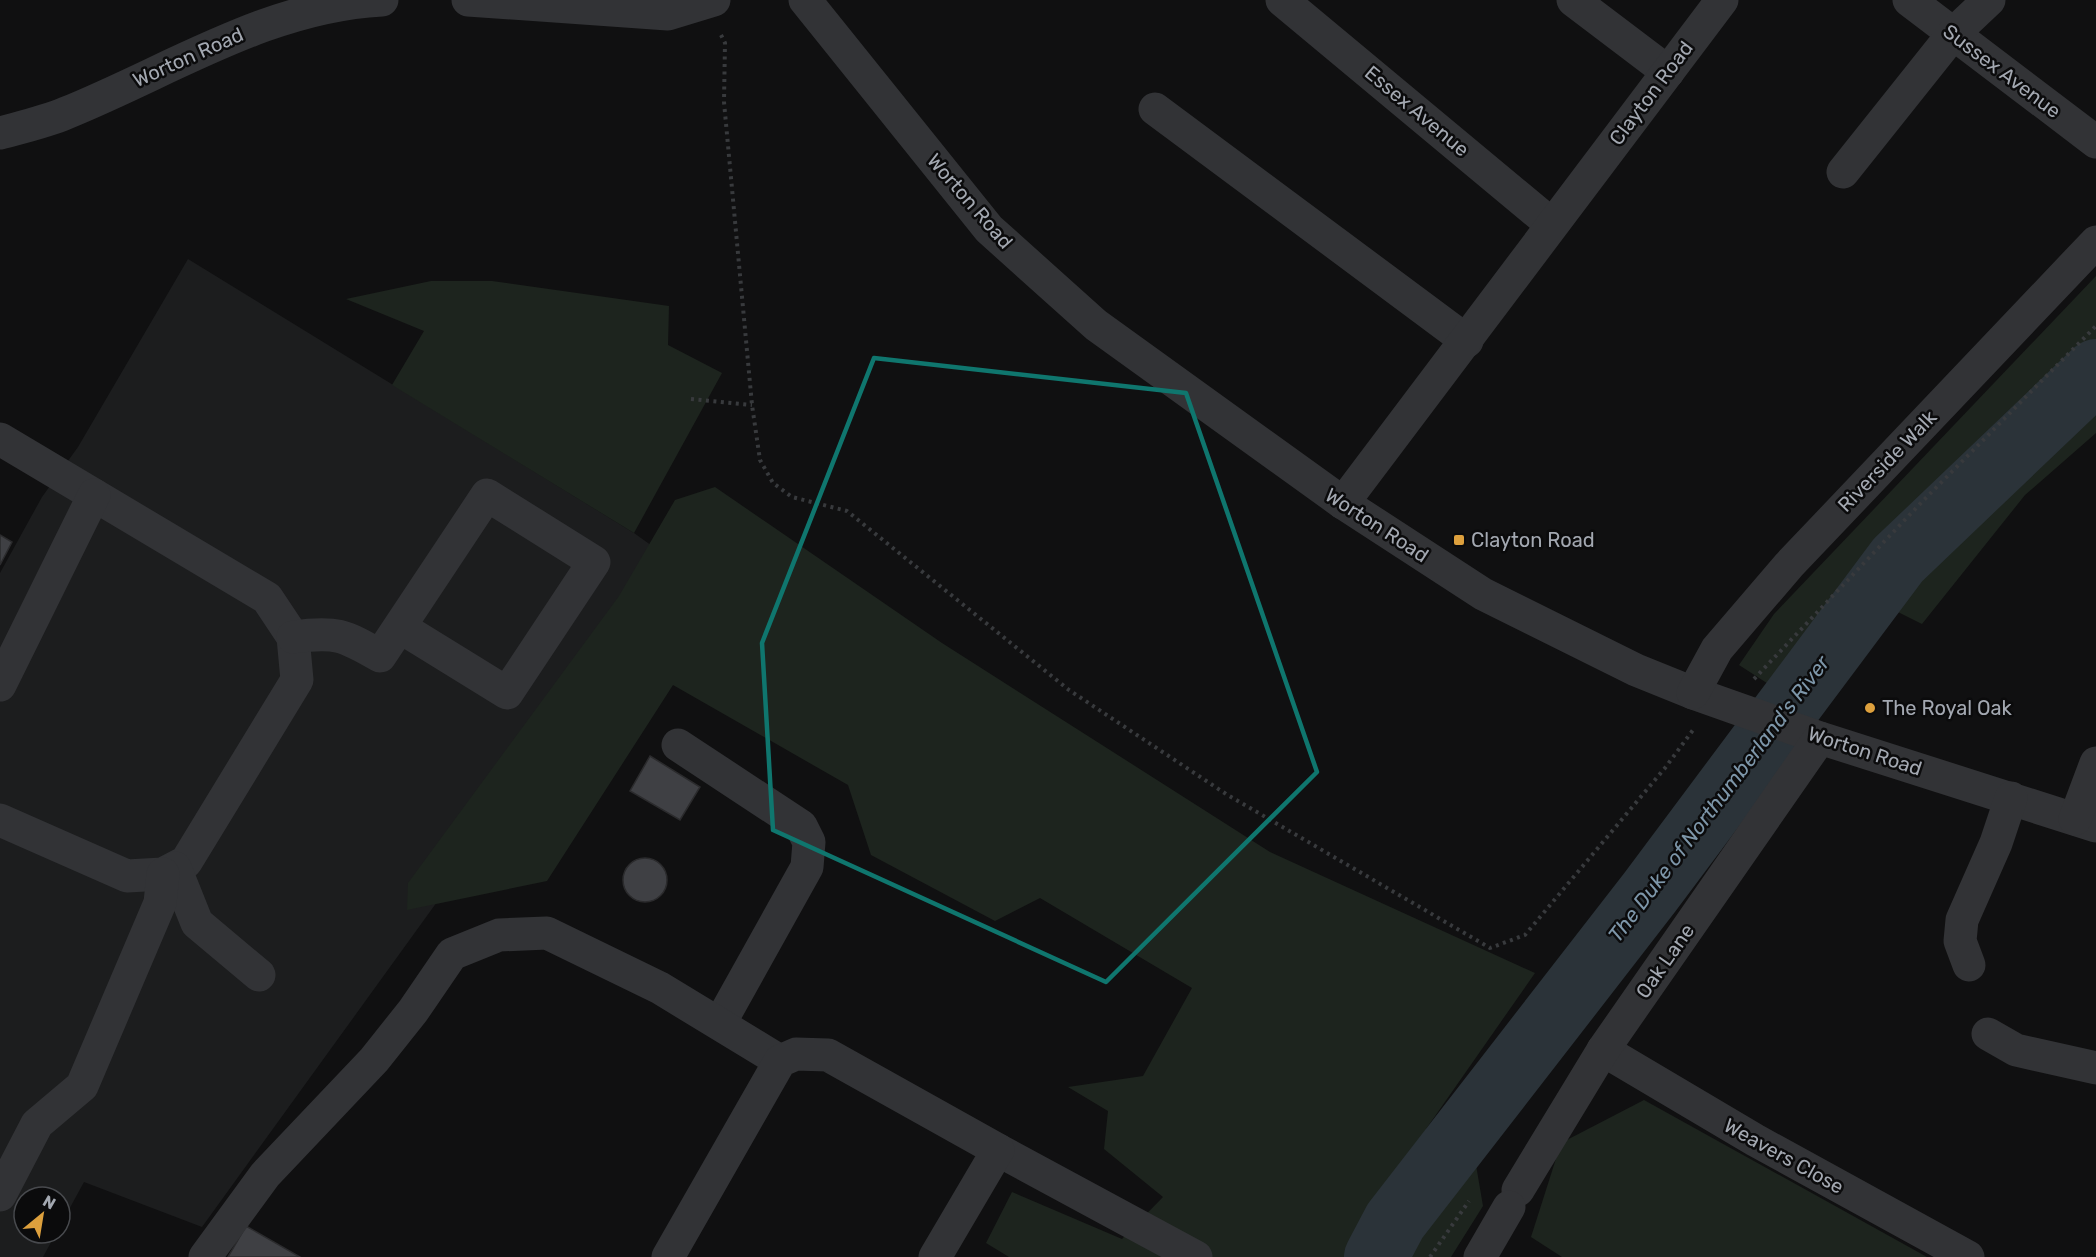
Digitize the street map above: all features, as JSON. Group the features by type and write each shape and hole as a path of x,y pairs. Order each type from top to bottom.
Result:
{"street":[{"name":"Worton Road","path":"0,133 65,114 245,31 325,9 382,0"},
{"path":"468,0 668,14 711,2"},
{"name":"Worton Road","path":"805,0 988,229 1096,326 1343,503 1483,594 1636,670 1809,733 2085,823"},
{"name":"Essex Avenue","path":"1282,0 1551,224"},
{"path":"1573,0 1668,72"},
{"name":"Clayton Road","path":"1343,503 1722,0"},
{"name":"Sussex Avenue","path":"1909,0 2096,142"},
{"path":"1843,172 1953,34 1989,0"},
{"path":"1155,109 1467,341"},
{"name":"Riverside Walk","path":"1715,700 1717,649 1789,565 2096,242"},
{"path":"0,439 267,598 293,637 297,680 186,862 169,871 127,876 0,820"},
{"path":"0,685 94,495"},
{"path":"293,637 322,633 347,637 380,656 488,495 594,562 507,693 400,627"},
{"name":"Oak Lane","path":"1480,1257 1603,1050 1809,733"},
{"path":"678,746 801,826 809,842 807,867 720,1023"},
{"path":"2085,823 2096,763"},
{"path":"1969,964 1960,941 1962,920 1996,843 2011,798"},
{"path":"169,871 197,923 259,975"},
{"path":"0,1195 36,1124 82,1086 160,903 169,871"},
{"path":"206,1257 265,1175 380,1052 413,1011 452,954 499,935 547,933 660,988 780,1061"},
{"path":"1988,1034 2016,1050 2096,1068"},
{"name":"Weavers Close","path":"1603,1050 1755,1140 1968,1257"},
{"path":"668,1257 780,1061 796,1054 828,1055 1196,1257"},
{"path":"935,1257 998,1150"}],"path":[{"path":"711,2 725,43 724,102 752,405 760,460 773,483 792,497 847,511 1069,690 1226,794 1490,948 1525,935 1665,768 1715,700 1742,691 1926,498 2096,326"},
{"path":"691,399 752,405"}],"highlighted area":[{"path":"874,358 1186,393 1317,772 1106,982 773,830 762,643"}],"shaded area":[{"path":"188,259 634,533 680,566 202,1227 84,1182 72,1204 72,1185 12,1185 12,1245 50,1245 43,1257 0,1257 0,573 42,497 78,447"},
{"path":"2096,276 2096,347 1909,531 1773,687 1739,665 1774,614"},
{"path":"431,281 492,281 669,306 668,345 722,373 634,533 392,385 424,331 346,299"},
{"path":"2096,389 2096,433 2025,495 1922,624 1890,608 1928,556"},
{"path":"715,487 942,643 1270,852 1535,973 1426,1129 1475,1159 1483,1206 1451,1257 1009,1257 986,1243 1012,1192 1122,1239 1163,1197 1104,1149 1108,1111 1068,1087 1143,1076 1192,988 1040,898 995,921 871,855 848,785 673,685 547,881 407,910 408,883 619,596 675,500"},
{"path":"1644,1100 1927,1257 1562,1257 1531,1237 1561,1143"}],"building":[{"path":"0,535 12,542 0,565"},
{"path":"650,756 700,787 680,820 630,791"},
{"path":"645,858 661,864 667,880 661,896 645,902 629,896 623,880 629,864"},
{"path":"246,1226 300,1257 228,1257"}],"waterway":[{"name":"The Duke of Northumberland's River","path":"1376,1257 1395,1221 1650,892 1898,560 2096,371"}],"place":[{"name":"Clayton Road","path":"1459,540"},
{"name":"The Royal Oak","path":"1870,708"}]}
